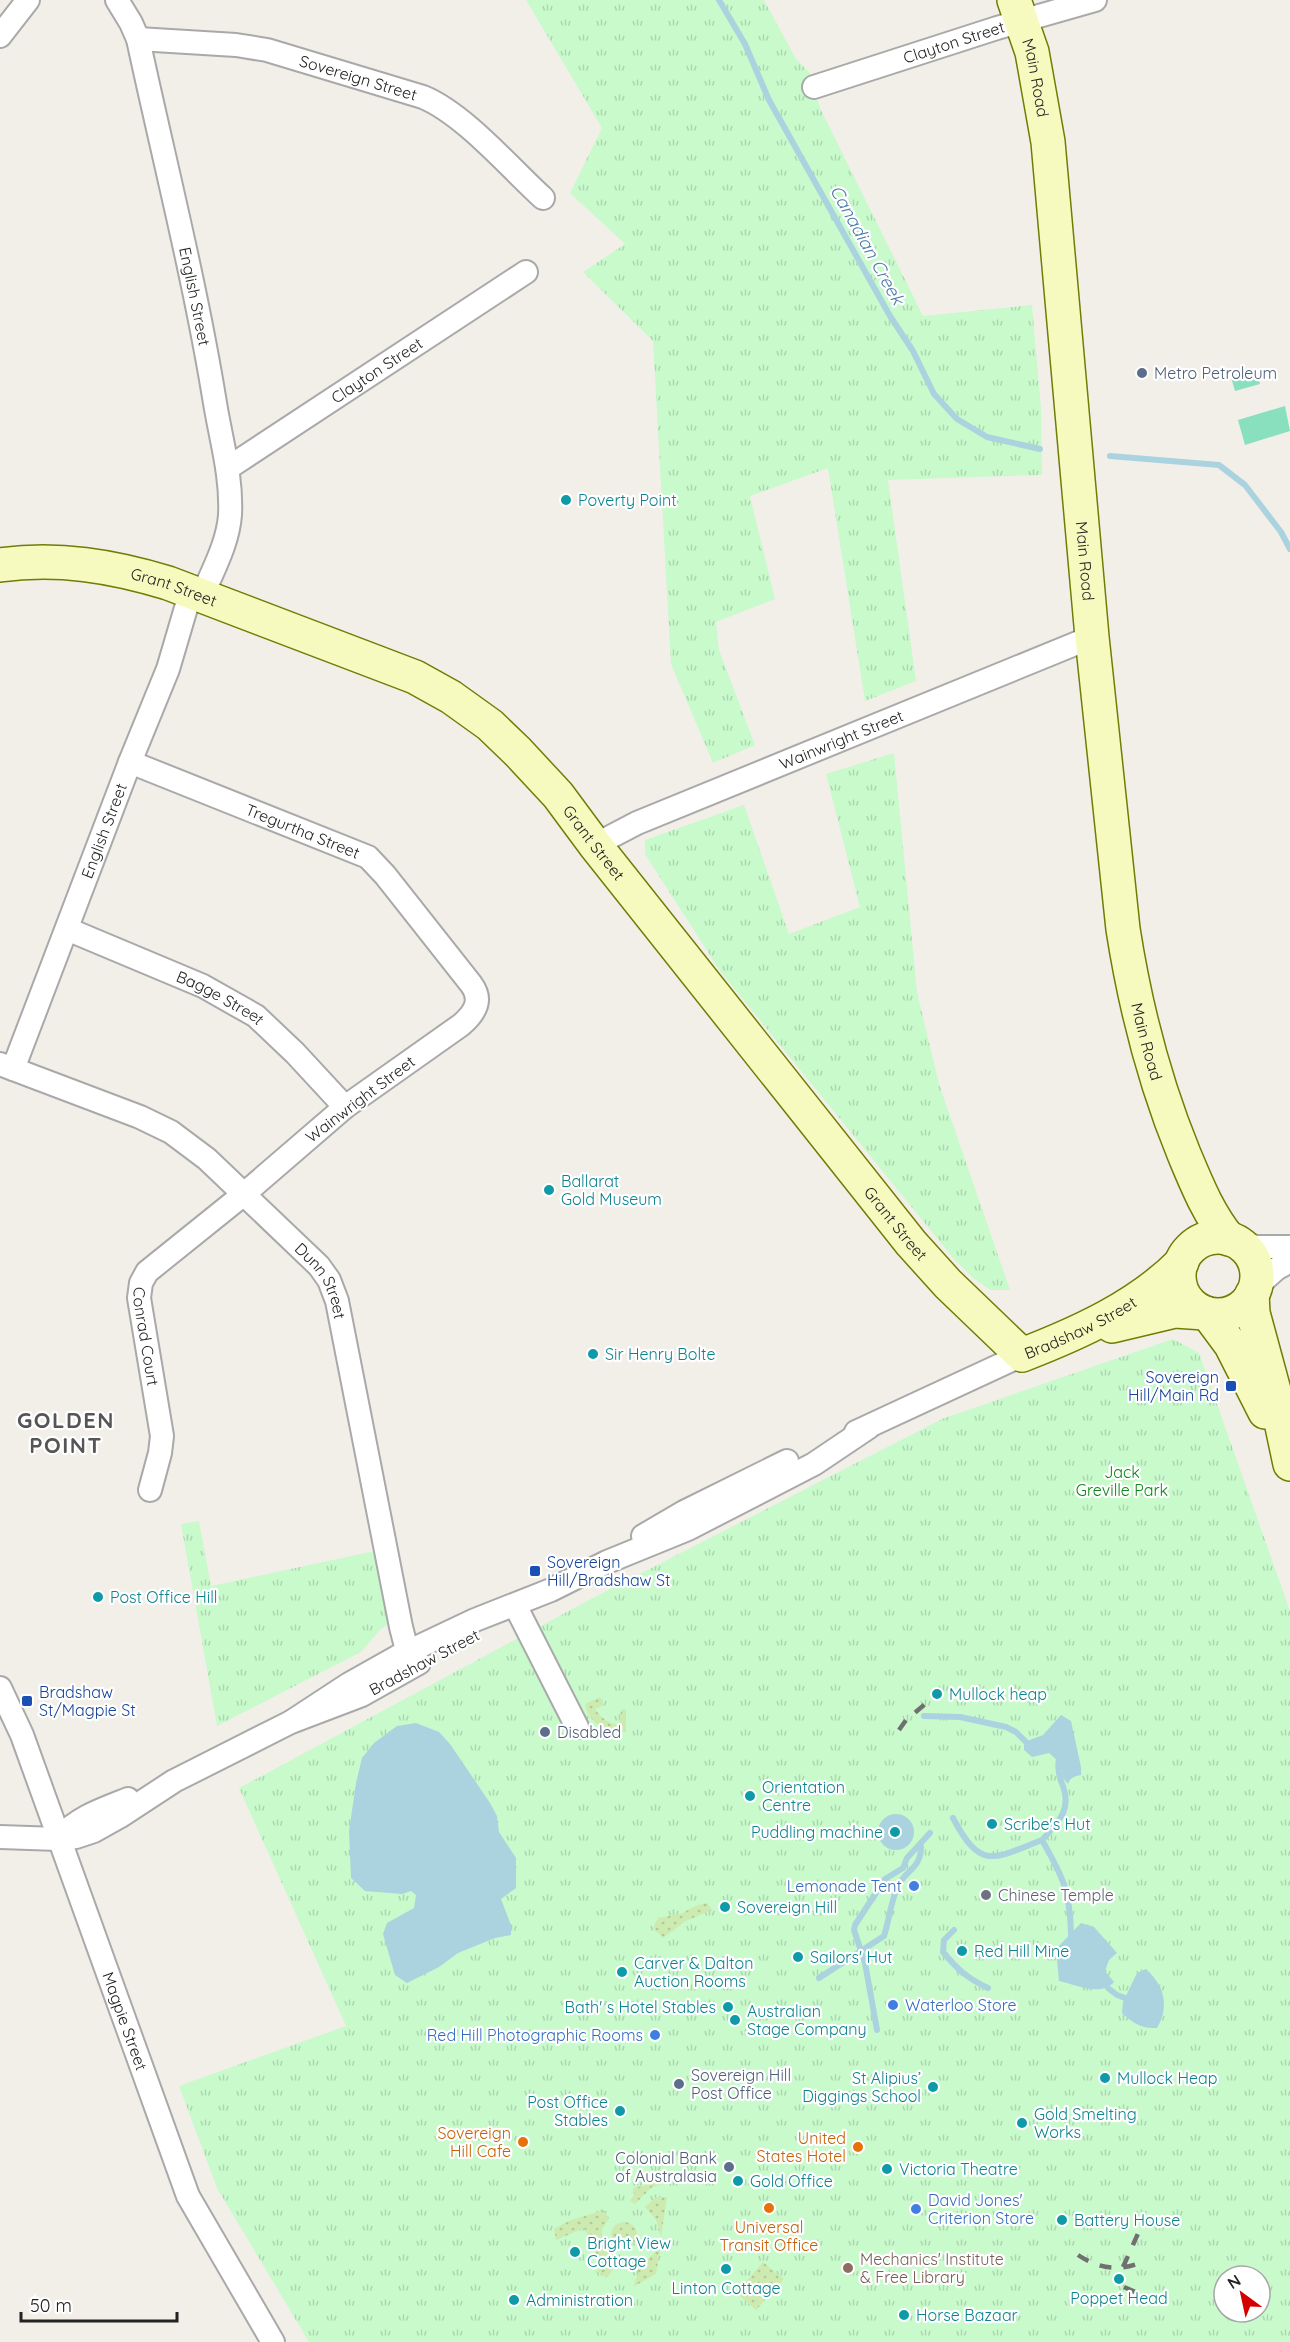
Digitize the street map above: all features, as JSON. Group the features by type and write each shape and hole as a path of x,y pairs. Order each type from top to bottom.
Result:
{"main road":[{"name":"Main Road","path":"1018,11 1038,81 1048,142 1092,637 1125,947 1142,1026 1170,1119 1186,1202 1187,1232 1184,1259"},
{"name":"Grant Street","path":"0,565 74,562 126,570 415,677 451,697 490,725 558,795 595,845 911,1243 961,1297 1028,1353"},
{"name":"Main Road","path":"1170,1119 1206,1204 1231,1240"},
{"path":"1253,1292 1244,1305 1234,1312 1221,1315 1207,1313 1191,1305 1183,1292 1179,1277 1184,1259 1193,1247 1204,1240 1216,1238 1231,1240 1245,1249 1254,1261 1257,1275 1253,1292 1253,1313 1276,1398 1290,1464"},
{"name":"Bradshaw Street","path":"1028,1353 1124,1307 1160,1282 1184,1259"},
{"name":"Bradshaw Street","path":"1028,1353 1106,1328 1160,1314 1183,1311 1207,1313"},
{"path":"1207,1313 1226,1337 1244,1368 1290,1464"}],"street":[{"path":"0,36 28,0"},
{"name":"English Street","path":"7,1067 67,929 196,594 223,546 228,525 230,501 228,468 200,321 138,39 117,0"},
{"name":"Clayton Street","path":"814,87 1018,11 1095,0"},
{"name":"Sovereign Street","path":"138,39 236,45 267,50 430,100 460,120 543,198"},
{"name":"Clayton Street","path":"228,468 526,272"},
{"name":"Wainwright Street","path":"595,845 637,823 1092,637"},
{"name":"Tregurtha Street","path":"130,762 368,857 386,875 475,989 477,1006"},
{"name":"Bagge Street","path":"67,929 203,986 256,1016 295,1053 345,1107"},
{"name":"Wainwright Street","path":"244,1194 345,1107 461,1025 477,1006"},
{"name":"Dunn Street","path":"7,1067 163,1127 198,1152 319,1266 332,1286 337,1301 409,1659"},
{"name":"Conrad Court","path":"150,1490 162,1436 140,1308 138,1293 141,1283 153,1266 244,1194"},
{"path":"1231,1240 1257,1247 1290,1247"},
{"path":"1253,1292 1276,1269 1290,1261"},
{"name":"Bradshaw Street","path":"409,1659 455,1647 551,1590 597,1566 671,1519 727,1499 817,1446 869,1427 1028,1353"},
{"name":"Bradshaw Street","path":"58,1839 72,1824 85,1816 174,1782 291,1722 362,1695 409,1659 475,1620 551,1590"},
{"path":"518,1611 577,1727"},
{"name":"Magpie Street","path":"0,1688 22,1735 188,2196 273,2342"},
{"path":"0,1837 58,1839"}],"green space":[{"path":"526,0 764,0 796,59 810,73 820,108 923,316 1032,305 1041,409 1042,475 888,480 916,681 865,701 828,468 750,496 775,599 716,622 719,650 755,745 713,763 671,664 653,341 583,272 625,244 570,193 602,128"},
{"path":"1256,370 1260,384 1235,391 1231,377"},
{"path":"1285,406 1290,431 1245,445 1238,420"},
{"path":"894,753 917,992 939,1084 1010,1290 990,1290 972,1277 953,1258 720,971 645,854 645,840 744,805 789,934 860,907 826,774"},
{"name":"Sovereign Hill","path":"1173,1339 1199,1353 1290,1611 1290,2342 309,2342 217,2188 179,2086 346,2026 239,1788 589,1600 942,1419"},
{"path":"199,1521 211,1586 375,1551 389,1623 361,1652 217,1726 181,1524"},
{"path":"600,1697 604,1705 595,1709 608,1721 619,1725 621,1710 626,1709 626,1732 600,1726 590,1717 585,1704"},
{"path":"707,1903 712,1910 686,1921 663,1938 653,1928 658,1918 680,1914"},
{"path":"673,2179 672,2182 652,2187 635,2204 630,2201 634,2195 633,2188"},
{"path":"656,2197 667,2197 661,2237 656,2220 645,2207"},
{"path":"603,2210 609,2218 602,2230 602,2240 592,2244 584,2228 556,2240 554,2229 569,2221"},
{"path":"624,2222 633,2226 637,2235 633,2244 624,2248 615,2244 611,2235 615,2226"},
{"path":"658,2244 661,2244 656,2274 633,2287 638,2274 637,2267 653,2255"},
{"path":"604,2245 611,2253 619,2257 606,2278 601,2273 594,2272 602,2268 594,2249"},
{"path":"763,2262 784,2279 756,2310 736,2293"}],"water":[{"path":"1061,1715 1071,1721 1081,1767 1081,1775 1070,1780 1068,1784 1063,1778 1060,1763 1049,1753 1032,1757 1024,1750 1027,1741 1043,1735"},
{"path":"416,1723 439,1732 450,1744 490,1803 497,1816 499,1832 516,1858 516,1888 501,1899 511,1925 511,1935 495,1938 458,1953 439,1967 407,1983 395,1975 383,1934 387,1923 414,1908 416,1895 411,1891 402,1894 365,1891 351,1878 349,1831 362,1758 374,1743 397,1726"},
{"path":"1081,1923 1094,1927 1117,1953 1109,1960 1105,1971 1114,1982 1102,1989 1088,1989 1059,1981 1056,1949"},
{"path":"1146,1969 1157,1982 1163,1996 1163,2012 1157,2028 1138,2025 1122,2013 1123,2002 1137,1973"}],"waterway":[{"name":"Canadian Creek","path":"719,0 745,44 769,100 890,316 913,351 934,394 957,419 987,437 1040,449"},
{"name":"Canadian Creek","path":"1110,456 1219,465 1245,485 1281,532 1290,549"},
{"path":"924,1716 960,1717 1006,1727 1016,1732 1029,1745"},
{"path":"1042,1840 1062,1816 1066,1803 1059,1773 1059,1759"},
{"path":"953,1818 972,1846 990,1856 1011,1852 1042,1840 1064,1885 1069,1906 1071,1934"},
{"path":"893,1825 899,1825 903,1832 899,1839 893,1839 889,1835 889,1829 893,1825"},
{"path":"877,2030 865,1963 854,1930 855,1925 885,1879 903,1868 907,1858 930,1833"},
{"path":"819,1978 884,1936 896,1892 901,1881 919,1860 921,1847"},
{"path":"954,1930 944,1940 943,1952 963,1973 988,1988"},
{"path":"1108,1988 1125,1998"}],"railway":[{"path":"899,1730 906,1720 935,1696"},
{"path":"1123,2267 1145,2218"},
{"path":"1078,2255 1102,2266 1119,2268 1144,2261"},
{"path":"1124,2287 1144,2296"}],"place":[{"name":"Metro Petroleum","path":"1142,373"},
{"name":"Poverty Point","path":"566,500"},
{"name":"Ballarat Gold Museum","path":"549,1190"},
{"name":"Sir Henry Bolte","path":"593,1354"},
{"name":"Sovereign Hill/Main Rd","path":"1231,1386"},
{"name":"Sovereign Hill/Bradshaw St","path":"535,1571"},
{"name":"Post Office Hill","path":"98,1597"},
{"name":"Mullock heap","path":"937,1694"},
{"name":"Bradshaw St/Magpie St","path":"27,1701"},
{"name":"Disabled","path":"545,1732"},
{"name":"Orientation Centre","path":"750,1796"},
{"name":"Scribe's Hut","path":"992,1824"},
{"name":"Puddling machine","path":"895,1832"},
{"name":"Lemonade Tent","path":"914,1886"},
{"name":"Chinese Temple","path":"986,1895"},
{"name":"Sovereign Hill","path":"725,1907"},
{"name":"Red Hill Mine","path":"962,1951"},
{"name":"Sailors' Hut","path":"798,1957"},
{"name":"Carver & Dalton Auction Rooms","path":"622,1972"},
{"name":"Waterloo Store","path":"893,2005"},
{"name":"Bath' s Hotel Stables","path":"728,2007"},
{"name":"Australian Stage Company","path":"735,2020"},
{"name":"Red Hill Photographic Rooms","path":"655,2035"},
{"name":"Mullock Heap","path":"1105,2078"},
{"name":"Sovereign Hill Post Office","path":"679,2084"},
{"name":"St Alipius’ Diggings School","path":"933,2087"},
{"name":"Post Office Stables","path":"620,2111"},
{"name":"Gold Smelting Works","path":"1022,2123"},
{"name":"Sovereign Hill Cafe","path":"523,2142"},
{"name":"United States Hotel","path":"858,2147"},
{"name":"Colonial Bank of Australasia","path":"729,2167"},
{"name":"Victoria Theatre","path":"887,2169"},
{"name":"Gold Office","path":"738,2181"},
{"name":"Universal Transit Office","path":"769,2208"},
{"name":"David Jones' Criterion Store","path":"916,2209"},
{"name":"Battery House","path":"1062,2220"},
{"name":"Bright View Cottage","path":"575,2252"},
{"name":"Mechanics' Institute & Free Library","path":"848,2268"},
{"name":"Linton Cottage","path":"726,2269"},
{"name":"Poppet Head","path":"1119,2279"},
{"name":"Administration","path":"514,2300"},
{"name":"Horse Bazaar","path":"904,2315"}],"district":[{"name":"GOLDEN POINT","path":"66,1432"}],"park label":[{"name":"Jack Greville Park","path":"1122,1481"}]}
